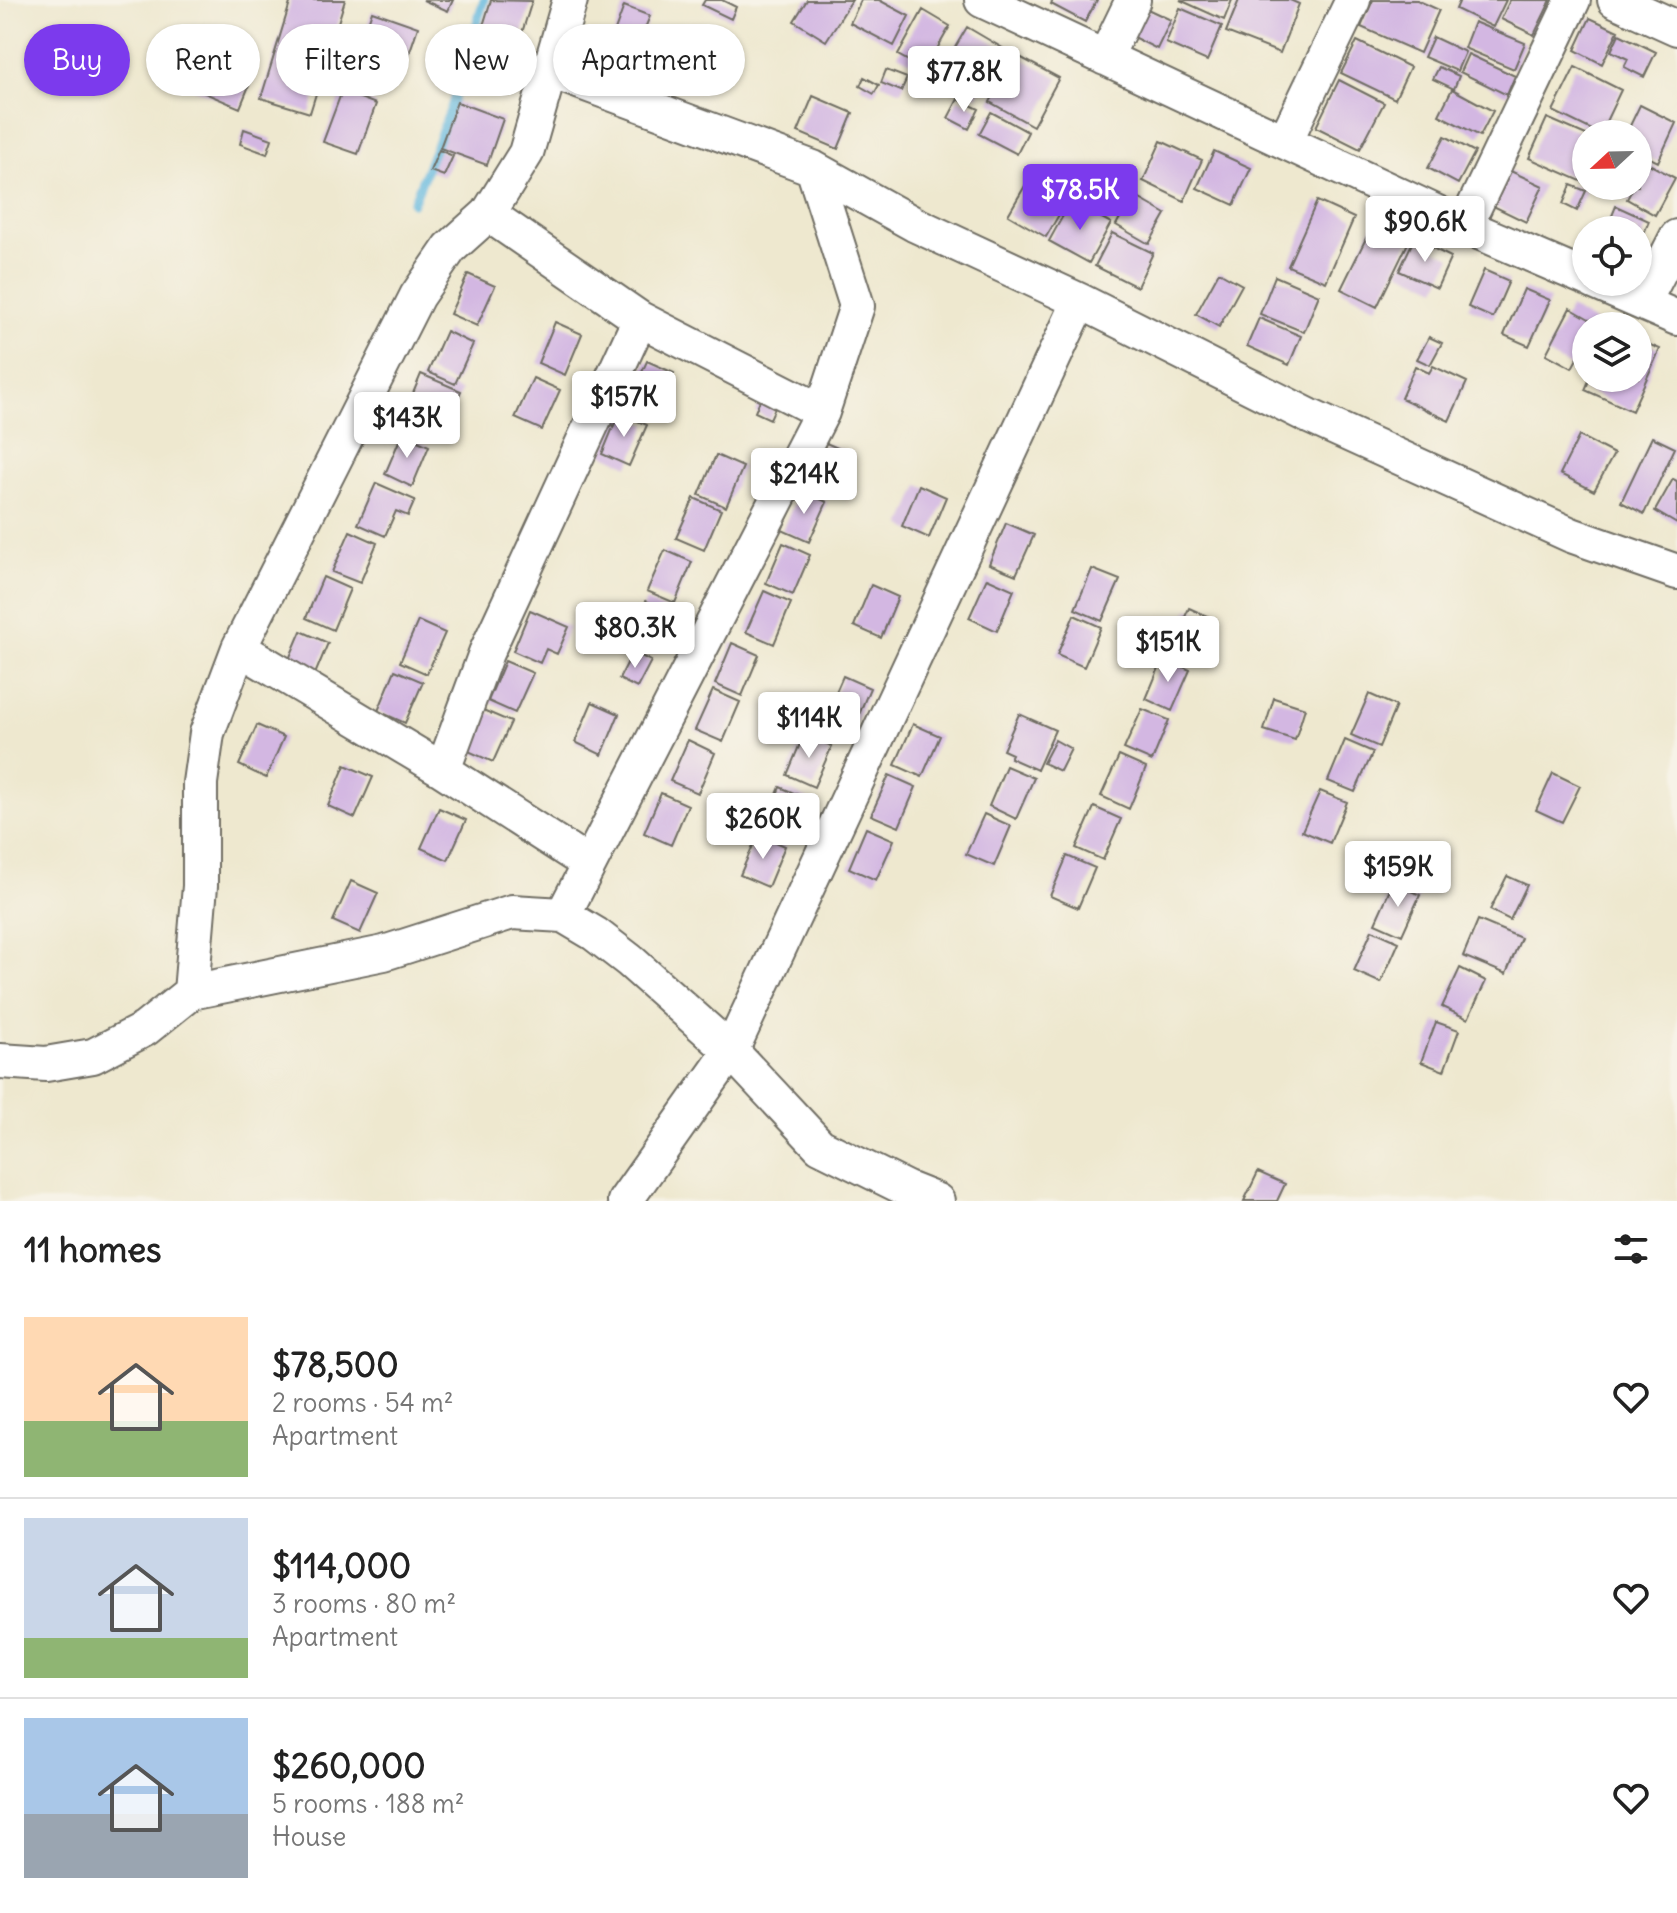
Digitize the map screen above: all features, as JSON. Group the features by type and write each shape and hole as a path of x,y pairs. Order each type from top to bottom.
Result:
{"street":[{"path":"191,992 200,886 200,783 207,733 239,648 417,296 450,248 488,214 526,153 570,0"},
{"path":"982,0 1465,226 1572,272"},
{"path":"1105,58 1133,0"},
{"path":"1285,141 1353,0"},
{"path":"1465,226 1573,0"},
{"path":"1615,0 1677,28"},
{"path":"551,71 813,168 914,224 1080,301 1309,416 1571,535 1677,572"},
{"path":"563,915 822,412 857,306 813,168"},
{"path":"488,214 640,319 822,412"},
{"path":"1643,303 1677,237"},
{"path":"1627,296 1677,318"},
{"path":"625,1201 731,1051 1080,301"},
{"path":"443,770 486,653 640,319"},
{"path":"239,648 443,770 589,864"},
{"path":"0,1061 46,1064 93,1056 145,1029 191,992 384,953 512,912 563,915 595,934 630,961 731,1051 820,1146 937,1201"}],"building":[{"path":"291,0 345,0 338,24 284,24"},
{"path":"423,0 453,0 448,11"},
{"path":"491,0 532,1 525,24 484,24"},
{"path":"705,0 722,0 736,7 731,19 702,5"},
{"path":"807,0 852,0 826,41 794,21"},
{"path":"861,0 879,0 909,16 894,46 850,23"},
{"path":"1053,0 1097,0 1085,22 1051,4"},
{"path":"1180,0 1232,0 1224,20"},
{"path":"1239,0 1290,0 1299,4 1280,53 1226,32"},
{"path":"1373,0 1417,0 1439,10 1420,53 1361,27"},
{"path":"1460,0 1506,0 1493,27 1456,9"},
{"path":"1510,0 1551,0 1534,35 1501,19"},
{"path":"624,6 650,16 647,24 617,24"},
{"path":"1141,6 1171,20 1157,49 1127,34"},
{"path":"1180,8 1222,26 1207,61 1166,43"},
{"path":"923,10 950,26 925,70 898,55"},
{"path":"372,11 418,27 409,54 409,24 368,24"},
{"path":"1590,18 1618,31 1602,64 1575,50"},
{"path":"1474,22 1525,43 1514,69 1464,48"},
{"path":"967,27 1006,50 977,96 940,73"},
{"path":"1619,34 1656,52 1644,77 1624,67 1628,59 1611,51"},
{"path":"1433,37 1465,52 1457,71 1424,57"},
{"path":"1357,41 1410,67 1395,99 1341,73"},
{"path":"276,49 276,96 315,96 310,113 261,98"},
{"path":"1468,54 1515,76 1507,95 1460,72"},
{"path":"1016,55 1059,78 1033,126 990,102"},
{"path":"1439,67 1459,76 1454,89 1433,79"},
{"path":"1575,67 1621,90 1607,120 1572,120 1553,111"},
{"path":"886,70 907,78 901,91 881,83"},
{"path":"864,77 879,85 874,94 860,86"},
{"path":"1339,80 1384,103 1360,149 1316,127"},
{"path":"1452,89 1493,111 1480,136 1439,115"},
{"path":"212,96 245,96 240,108"},
{"path":"340,96 355,96 376,104 358,154 323,142"},
{"path":"813,96 853,113 838,149 798,132"},
{"path":"958,99 979,109 969,129 948,118"},
{"path":"457,102 503,119 487,165 440,148"},
{"path":"1640,105 1676,123 1658,162 1652,159 1652,120 1633,120"},
{"path":"991,112 1028,132 1017,154 979,134"},
{"path":"1547,118 1572,129 1572,177 1529,158"},
{"path":"244,129 272,139 267,154 240,144"},
{"path":"1445,136 1475,152 1458,184 1428,168"},
{"path":"1161,141 1202,160 1184,201 1143,181"},
{"path":"439,150 453,156 444,176 430,171"},
{"path":"1214,151 1251,168 1234,205 1197,188"},
{"path":"1652,166 1675,178 1655,215 1629,200 1652,200"},
{"path":"1504,168 1543,186 1526,222 1487,203"},
{"path":"1033,172 1071,194 1046,237 1008,215"},
{"path":"1572,185 1572,200 1582,200 1577,211 1563,204"},
{"path":"1133,195 1166,214 1149,244 1116,225"},
{"path":"1071,201 1111,223 1089,263 1049,241"},
{"path":"1317,201 1354,218 1326,282 1288,266"},
{"path":"1616,206 1638,216 1612,216"},
{"path":"1374,222 1410,239 1377,307 1341,289"},
{"path":"1112,233 1153,253 1137,287 1095,266"},
{"path":"1414,239 1451,257 1437,288 1399,271"},
{"path":"1484,270 1509,281 1493,318 1468,307"},
{"path":"1219,272 1242,285 1219,327 1196,314"},
{"path":"468,274 495,286 477,326 450,314"},
{"path":"1275,276 1319,295 1304,332 1260,314"},
{"path":"1524,289 1550,300 1529,346 1504,335"},
{"path":"1570,308 1577,312 1572,312 1572,368 1546,354"},
{"path":"1259,318 1301,336 1289,365 1247,346"},
{"path":"555,322 582,334 565,375 538,363"},
{"path":"446,331 473,344 455,384 428,372"},
{"path":"1429,337 1442,343 1430,365 1417,359"},
{"path":"1652,346 1660,349 1652,367"},
{"path":"647,361 674,373 657,413 629,401"},
{"path":"1415,366 1429,373 1433,366 1467,382 1449,421 1401,398"},
{"path":"421,374 461,391 443,432 404,415"},
{"path":"770,376 786,383 770,419 755,412"},
{"path":"533,378 560,390 542,430 515,418"},
{"path":"1589,392 1641,392 1632,411"},
{"path":"619,413 647,425 629,466 602,454"},
{"path":"402,434 429,446 412,487 385,474"},
{"path":"1579,436 1614,454 1594,491 1560,474"},
{"path":"1652,437 1675,448 1644,514 1621,502"},
{"path":"826,443 854,455 836,495 809,483"},
{"path":"716,455 743,467 726,507 699,495"},
{"path":"1673,479 1677,481 1677,524 1655,511"},
{"path":"376,483 415,500 408,516 396,511 385,536 358,524"},
{"path":"919,485 946,497 929,538 902,526"},
{"path":"800,490 827,502 809,542 782,530"},
{"path":"694,498 721,510 704,550 676,538"},
{"path":"1006,523 1034,535 1016,575 989,564"},
{"path":"350,531 377,543 360,583 332,572"},
{"path":"783,543 810,555 793,595 766,583"},
{"path":"665,550 692,562 675,603 647,591"},
{"path":"1092,569 1120,580 1102,621 1075,609"},
{"path":"323,577 350,589 333,630 306,618"},
{"path":"987,578 1014,590 997,631 969,618"},
{"path":"871,585 898,597 881,638 854,626"},
{"path":"764,591 791,603 774,644 746,632"},
{"path":"646,601 672,613 655,654 628,642"},
{"path":"1189,608 1216,620 1198,660 1171,648"},
{"path":"530,610 569,627 557,654 546,649 540,663 513,651"},
{"path":"1074,615 1101,627 1084,667 1057,655"},
{"path":"418,621 445,633 427,674 400,662"},
{"path":"301,631 328,643 311,684 284,671"},
{"path":"732,643 759,655 742,696 715,684"},
{"path":"633,652 651,661 637,688 619,679"},
{"path":"1163,658 1190,670 1172,711 1146,699"},
{"path":"505,661 533,673 515,713 488,701"},
{"path":"395,670 423,682 405,723 378,711"},
{"path":"843,676 870,688 853,729 825,717"},
{"path":"713,690 740,702 723,742 695,730"},
{"path":"1369,694 1396,706 1379,747 1351,735"},
{"path":"1274,698 1305,708 1295,740 1264,730"},
{"path":"592,702 619,714 602,755 575,742"},
{"path":"1142,709 1169,720 1152,761 1124,749"},
{"path":"483,710 511,722 493,762 466,750"},
{"path":"1019,714 1055,730 1037,770 1010,758 1012,754 1003,750"},
{"path":"913,724 940,736 922,777 895,765"},
{"path":"257,725 284,737 266,778 239,765"},
{"path":"804,734 832,746 814,787 787,775"},
{"path":"688,740 715,753 698,793 670,781"},
{"path":"1055,740 1071,749 1060,771 1043,763"},
{"path":"1345,740 1373,752 1355,792 1328,781"},
{"path":"1119,756 1146,768 1129,809 1101,796"},
{"path":"345,765 373,777 355,818 328,806"},
{"path":"1006,766 1034,778 1016,819 989,806"},
{"path":"1553,773 1580,786 1562,822 1536,810"},
{"path":"889,775 916,787 899,827 871,815"},
{"path":"780,787 808,799 790,840 763,828"},
{"path":"1320,791 1347,802 1330,843 1302,831"},
{"path":"661,793 688,805 671,845 644,833"},
{"path":"1094,807 1121,819 1103,860 1076,848"},
{"path":"439,808 466,820 448,860 421,848"},
{"path":"984,814 1011,826 994,866 966,854"},
{"path":"866,828 894,840 876,880 849,868"},
{"path":"758,834 785,846 768,887 740,875"},
{"path":"1067,856 1095,868 1078,908 1050,896"},
{"path":"1507,876 1527,885 1510,920 1490,910"},
{"path":"351,881 378,893 360,933 333,921"},
{"path":"1393,883 1420,895 1402,935 1375,923"},
{"path":"1478,920 1521,938 1506,974 1463,956"},
{"path":"1372,930 1399,942 1381,983 1354,971"},
{"path":"1460,968 1486,981 1468,1019 1442,1007"},
{"path":"1436,1022 1459,1030 1444,1071 1421,1062"},
{"path":"1258,1172 1285,1184 1277,1201 1244,1201"}],"waterway":[{"path":"413,203 451,108 484,0"}]}
